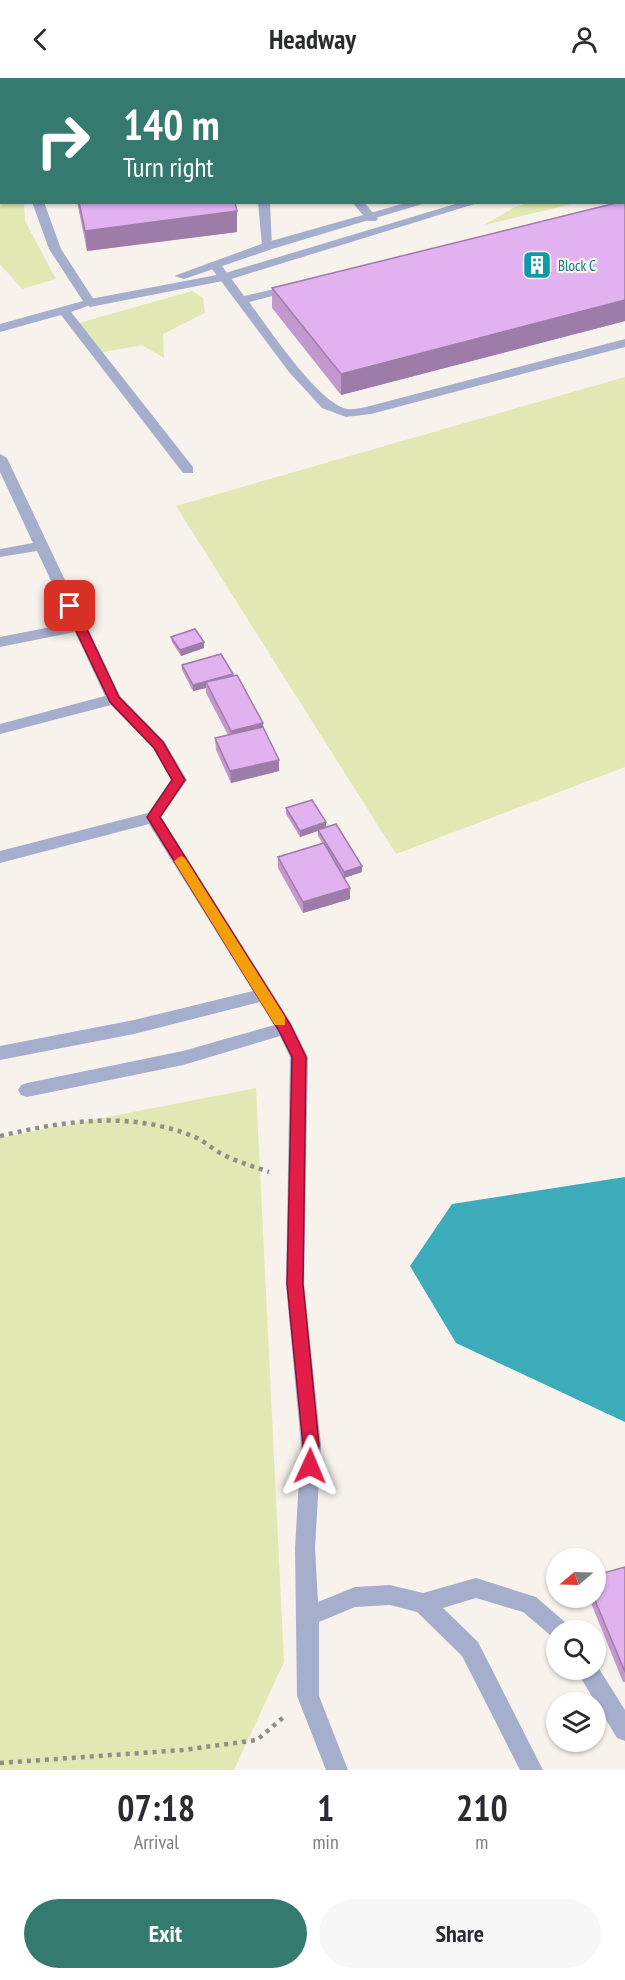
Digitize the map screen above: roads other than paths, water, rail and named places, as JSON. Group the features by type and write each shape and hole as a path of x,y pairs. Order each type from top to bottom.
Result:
{"street":[{"path":"39,204 55,249 90,303"},
{"path":"264,204 268,246"},
{"path":"359,204 372,219"},
{"path":"0,328 215,265 268,246 372,219 418,204"},
{"path":"90,303 224,277 469,204"},
{"path":"215,265 293,369 327,405 346,413 366,411 625,343"},
{"path":"241,300 310,283"},
{"path":"64,310 188,470"},
{"path":"0,857 153,817 179,780 159,745 114,699 1,462"},
{"path":"0,553 43,546"},
{"path":"0,642 79,626"},
{"path":"0,729 114,699"},
{"path":"153,817 285,1028 299,1057 295,1284 311,1445 305,1548 308,1696 337,1770"},
{"path":"0,1053 134,1027 263,994"},
{"path":"27,1090 183,1058 285,1028"},
{"path":"308,1616 355,1597 390,1595 423,1603 477,1588 529,1604 547,1620"},
{"path":"423,1603 470,1649 532,1770"},
{"path":"593,1680 625,1730"}],"water":[{"path":"625,1177 625,1422 456,1343 410,1266 452,1204"}],"place":[{"name":"Block C","path":"537,265"}]}
